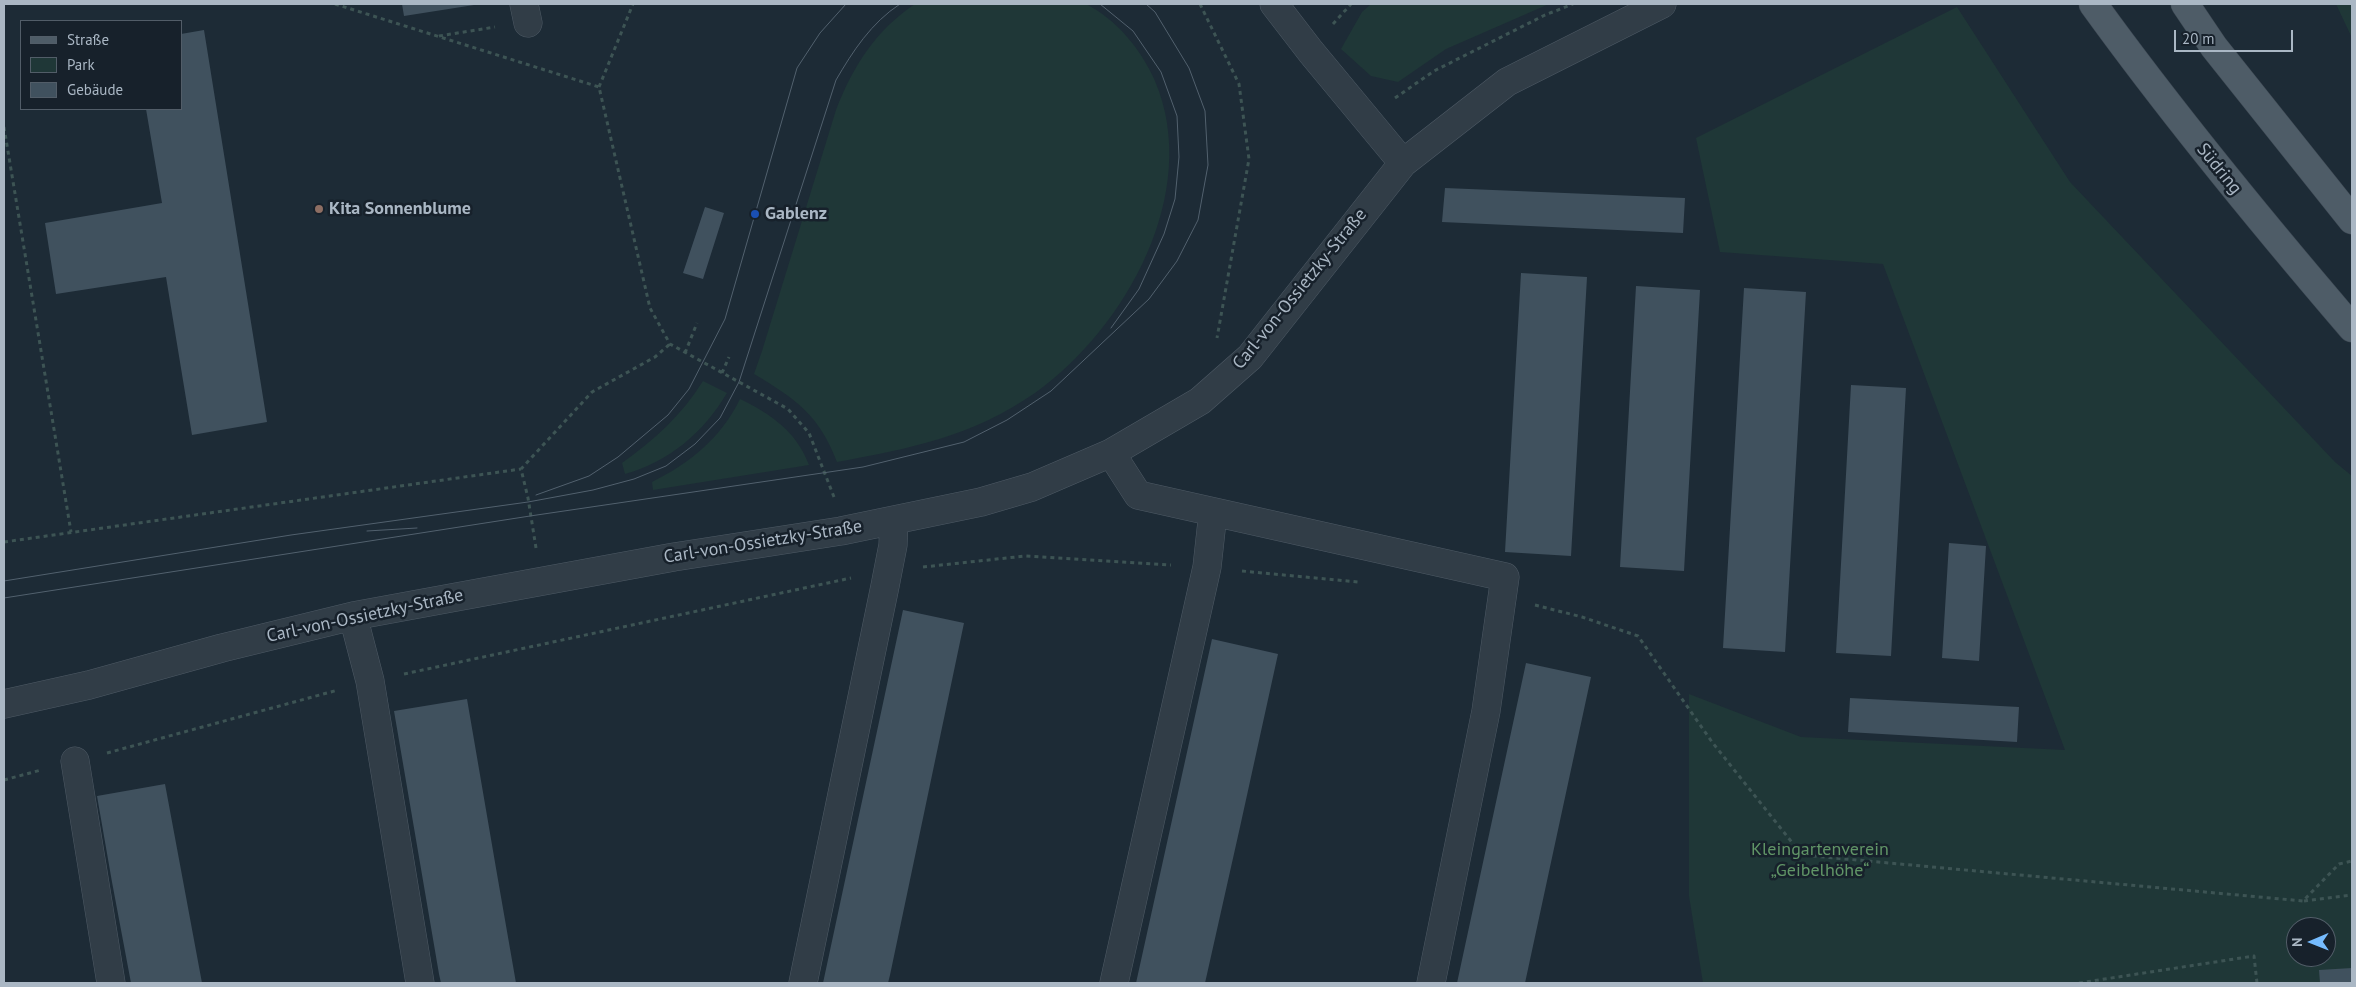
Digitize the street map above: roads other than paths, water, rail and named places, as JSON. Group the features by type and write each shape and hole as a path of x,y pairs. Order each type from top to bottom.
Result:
{"main road":[{"name":"Südring","path":"2093,4 2142,72 2266,228 2352,328"},
{"path":"2185,4 2214,47 2352,220"}],"street":[{"path":"1274,4 1403,163"},
{"name":"Carl-von-Ossietzky-Straße","path":"4,704 89,685 222,648 354,616 543,580 894,520 981,502 1032,487 1111,453 1200,401 1250,357 1403,163 1507,82 1662,4"},
{"path":"1111,453 1138,495 1506,577 1486,711 1431,983"},
{"path":"1114,983 1207,567 1212,512"},
{"path":"804,983 893,545 894,520"},
{"path":"354,616 370,681 420,983"},
{"path":"76,762 111,983"}],"tram line":[{"path":"536,495 589,476 618,457 668,415 689,389 725,319 797,68 820,33 846,4"},
{"path":"4,581 291,535 528,502 593,490 634,479 666,466 695,444 720,418 739,382 836,80 856,48 871,29 900,4"},
{"path":"1100,4 1133,31 1161,72 1177,116 1179,157 1175,199 1164,234 1139,289 1111,328"},
{"path":"4,598 530,516 863,467 964,442 1007,420 1051,391 1149,299 1177,261 1198,220 1208,165 1205,111 1189,68 1155,12 1146,4"},
{"path":"367,531 417,528"}],"place":[{"name":"Kita Sonnenblume","path":"319,209"},
{"name":"Gablenz","path":"755,214"}],"park label":[{"name":"Kleingartenverein „Geibelhöhe“","path":"1820,860"}]}
